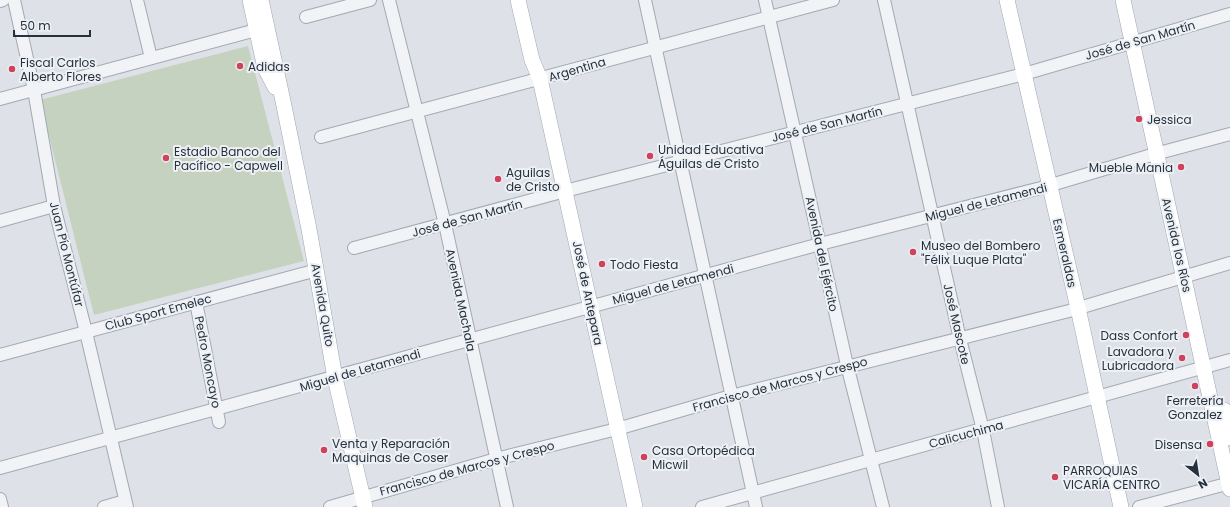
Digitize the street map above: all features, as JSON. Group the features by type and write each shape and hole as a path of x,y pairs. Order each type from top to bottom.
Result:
{"main road":[{"name":"Avenida Quito","path":"250,0 265,68 283,102"},
{"name":"Avenida Quito","path":"261,0 317,270 335,378 364,502"},
{"name":"José de Antepara","path":"518,0 532,60 540,79 635,507"},
{"name":"José de Antepara","path":"527,0 540,58 540,79"},
{"name":"Esmeraldas","path":"999,0 1020,75"},
{"name":"Esmeraldas","path":"1007,0 1020,75 1073,310 1111,507"},
{"name":"Avenida los Ríos","path":"1123,0 1138,40"},
{"name":"Avenida los Ríos","path":"1133,0 1138,40 1161,153 1209,366 1230,485"},
{"name":"Avenida los Ríos","path":"1209,366 1230,438"},
{"name":"Esmeraldas","path":"1091,399 1121,507"}],"street":[{"name":"Juan Pío Montúfar","path":"14,0 34,90 54,206 86,332 126,504"},
{"path":"136,0 151,58"},
{"path":"306,17 370,0"},
{"name":"Avenida Machala","path":"389,0 445,224 469,340 507,507"},
{"path":"645,0 679,162 756,507"},
{"name":"Avenida del Ejército","path":"765,0 847,365 883,507"},
{"name":"Argentina","path":"321,137 833,0"},
{"name":"José Mascote","path":"884,0 960,339 983,430 997,507"},
{"name":"José de San Martín","path":"354,248 565,191 1020,75 1230,14"},
{"path":"0,100 256,30"},
{"name":"Miguel de Letamendi","path":"0,468 335,378 820,244 1045,187 1230,134"},
{"path":"0,221 54,206"},
{"name":"Francisco de Marcos y Crespo","path":"330,507 364,502 496,459 617,428 847,365 960,339 1073,310 1188,274 1230,263"},
{"name":"Club Sport Emelec","path":"0,355 317,270"},
{"name":"Pedro Moncayo","path":"196,302 219,422"},
{"name":"Calicuchima","path":"702,507 1230,360"},
{"path":"1139,507 1230,485"},
{"path":"0,499 2,507"},
{"path":"104,507 126,504"}],"green space":[{"name":"Estadio Banco del Pacífico - Capwell","path":"248,46 304,261 94,315 40,100"}],"place":[{"name":"Adidas","path":"240,66"},
{"name":"Fiscal Carlos Alberto Flores","path":"12,69"},
{"name":"Jessica","path":"1139,119"},
{"name":"Unidad Educativa Águilas de Cristo","path":"650,156"},
{"name":"Estadio Banco del Pacífico - Capwell","path":"166,158"},
{"name":"Mueble Mania","path":"1181,167"},
{"name":"Aguilas de Cristo","path":"498,179"},
{"name":"Museo del Bombero \"Félix Luque Plata\"","path":"913,252"},
{"name":"Todo Fiesta","path":"602,264"},
{"name":"Dass Confort","path":"1186,335"},
{"name":"Lavadora y Lubricadora","path":"1182,358"},
{"name":"Ferretería Gonzalez","path":"1195,386"},
{"name":"Disensa","path":"1210,444"},
{"name":"Venta y Reparación Maquinas de Coser","path":"324,450"},
{"name":"Casa Ortopédica Micwil","path":"644,457"},
{"name":"PARROQUIAS VICARÍA CENTRO","path":"1055,477"}]}
